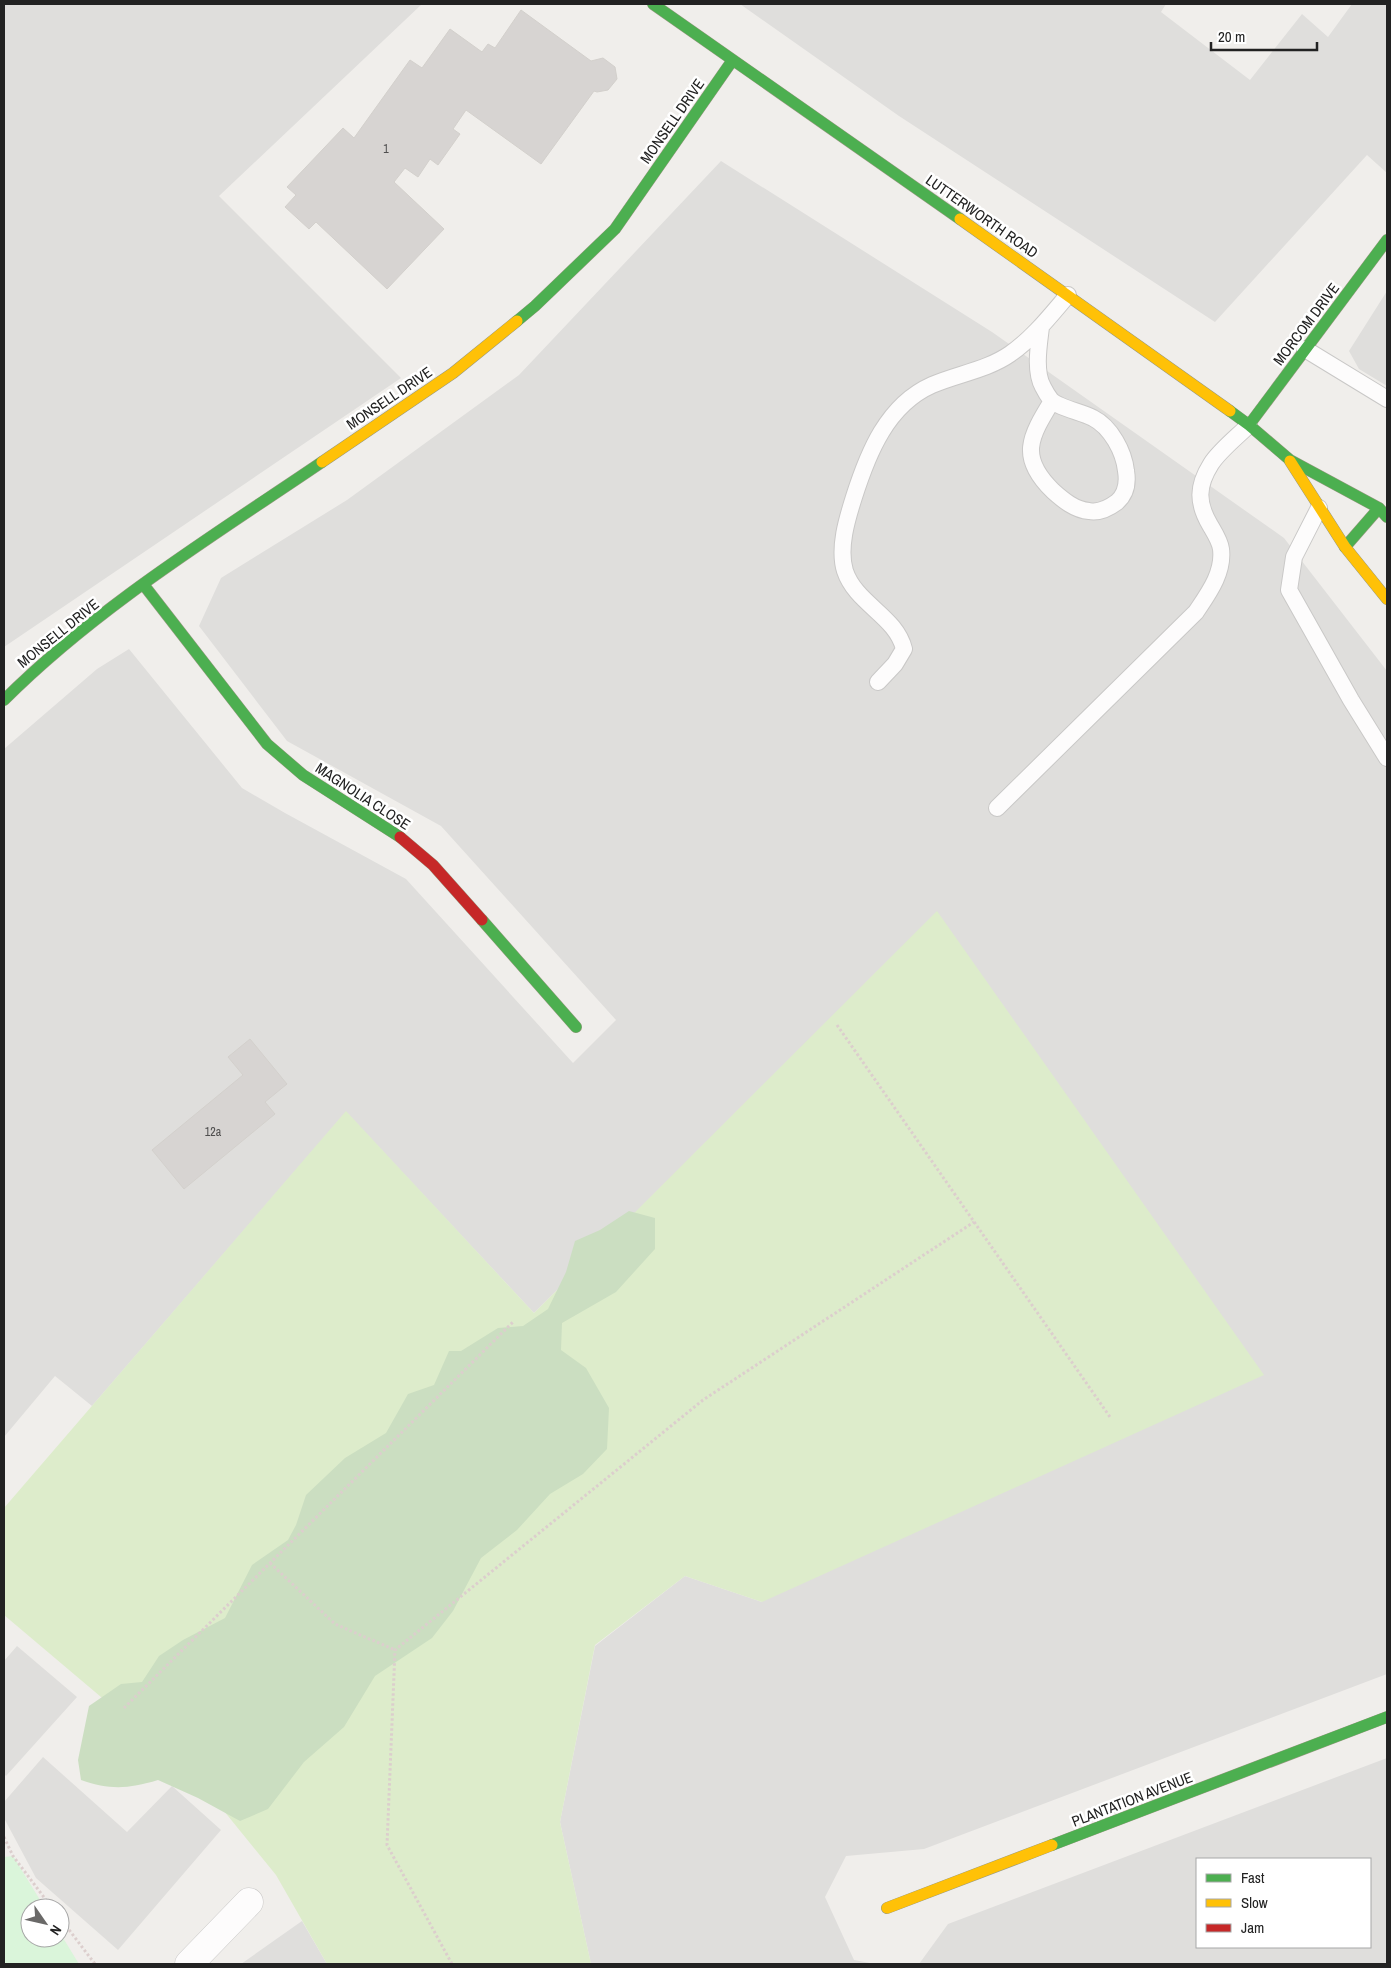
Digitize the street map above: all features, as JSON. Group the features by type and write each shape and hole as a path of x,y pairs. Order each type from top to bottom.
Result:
{"street":[{"name":"LUTTERWORTH ROAD","path":"652,4 1068,294 1249,425 1290,460 1379,508 1387,517"},
{"name":"MONSELL DRIVE","path":"4,700 34,670 143,584 453,373 535,306 615,229 732,61"},
{"name":"MORCOM DRIVE","path":"1249,425 1387,240"},
{"name":"LUTTERWORTH ROAD","path":"1290,460 1345,547 1387,600"},
{"path":"1345,547 1379,508"},
{"name":"MAGNOLIA CLOSE","path":"143,584 266,744 303,775 394,831 433,865 576,1027"},
{"name":"PLANTATION AVENUE","path":"887,1908 1387,1717"},
{"path":"189,1964 249,1902"}],"lane":[{"path":"878,682 896,664 904,649 901,637 857,592 845,571 843,547 849,512 863,468 879,434 901,405 931,386 972,372 1009,354 1041,327 1068,294"},
{"path":"1041,327 1037,357 1041,384 1052,401 1094,418 1113,436 1124,459 1127,478 1125,490 1117,502 1104,510 1089,512 1074,506 1059,497 1035,470 1030,455 1032,435 1052,401"},
{"path":"1305,349 1387,399"},
{"path":"997,808 1196,612 1212,589 1219,567 1221,549 1216,535 1200,506 1201,487 1211,463 1249,425"},
{"path":"1319,508 1294,557 1289,590 1351,700 1387,758"}],"path":[{"path":"837,1025 1110,1417"},
{"path":"452,1964 387,1845 395,1650 703,1400 974,1222"},
{"path":"124,1708 514,1321"},
{"path":"270,1563 335,1624 395,1650"},
{"path":"4,1837 13,1856 44,1898"},
{"path":"70,1931 95,1964"}],"shaded area":[{"path":"4,4 422,4 219,196 401,378 4,647"},
{"path":"740,4 1166,4 1161,12 1250,80 1302,14 1328,37 1352,4 1387,4 1387,173 1367,155 1215,322 899,116"},
{"path":"721,161 992,332 1284,538 1387,671 1387,1674 924,1849 846,1856 825,1897 854,1960 875,1964 591,1964 560,1822 595,1646 685,1576 762,1602 938,912 534,1313 346,1112 92,1406 55,1376 4,1437 4,749 97,669 129,649 242,788 406,879 573,1063 616,1020 441,826 287,741 199,626 221,578 347,500 519,375"},
{"path":"1387,291 1387,386 1359,369 1349,351"},
{"path":"17,1646 77,1697 6,1776 4,1774 4,1661"},
{"path":"43,1757 127,1832 172,1786 221,1830 118,1950 70,1908 70,1898 59,1898 36,1878 4,1818 4,1802"},
{"path":"1387,1758 1387,1964 919,1964 948,1924"},
{"path":"302,1921 327,1964 241,1964"}],"green space":[{"path":"937,911 1264,1375 762,1602 685,1576 595,1645 560,1822 591,1964 327,1964 276,1875 198,1779 4,1615 4,1508 346,1111 534,1313"},
{"path":"629,1211 655,1218 655,1249 616,1292 562,1323 561,1350 586,1368 609,1408 607,1449 583,1474 550,1494 517,1530 481,1558 453,1611 432,1638 375,1676 344,1727 304,1762 268,1809 240,1821 198,1798 158,1780 128,1787 110,1787 81,1780 78,1760 89,1706 121,1684 142,1682 159,1656 183,1640 225,1618 252,1565 288,1540 296,1525 306,1495 345,1458 386,1433 408,1394 434,1385 449,1351 461,1351 498,1328 523,1326 548,1309 566,1272 575,1241 600,1230"},
{"path":"13,1856 39,1898 20,1898 20,1948 69,1948 79,1964 4,1964 4,1857"}],"building":[{"path":"521,10 591,61 603,58 615,67 617,79 608,90 594,91 541,164 466,110 453,129 460,134 438,165 430,159 418,177 405,168 394,182 444,229 387,289 316,222 309,229 285,207 296,195 287,187 343,128 354,138 410,60 422,68 450,29 482,52 488,44 495,48"},
{"path":"250,1039 287,1084 265,1102 275,1114 184,1189 152,1150 243,1075 228,1057"}],"traffic: fast":[{"path":"653,4 960,219"},
{"path":"517,321 615,229 732,61"},
{"path":"1249,425 1387,240"},
{"path":"1230,411 1290,460 1379,508 1387,517"},
{"path":"4,700 40,666 117,603 198,545 322,462"},
{"path":"1345,547 1379,508"},
{"path":"143,584 267,744 303,775 400,837"},
{"path":"482,920 576,1027"},
{"path":"1052,1845 1387,1717"}],"traffic: slow":[{"path":"960,219 1230,411"},
{"path":"322,462 453,373 517,321"},
{"path":"1290,461 1345,547 1387,599"},
{"path":"887,1908 1052,1845"}],"traffic: jam":[{"path":"400,837 433,865 482,920"}]}
